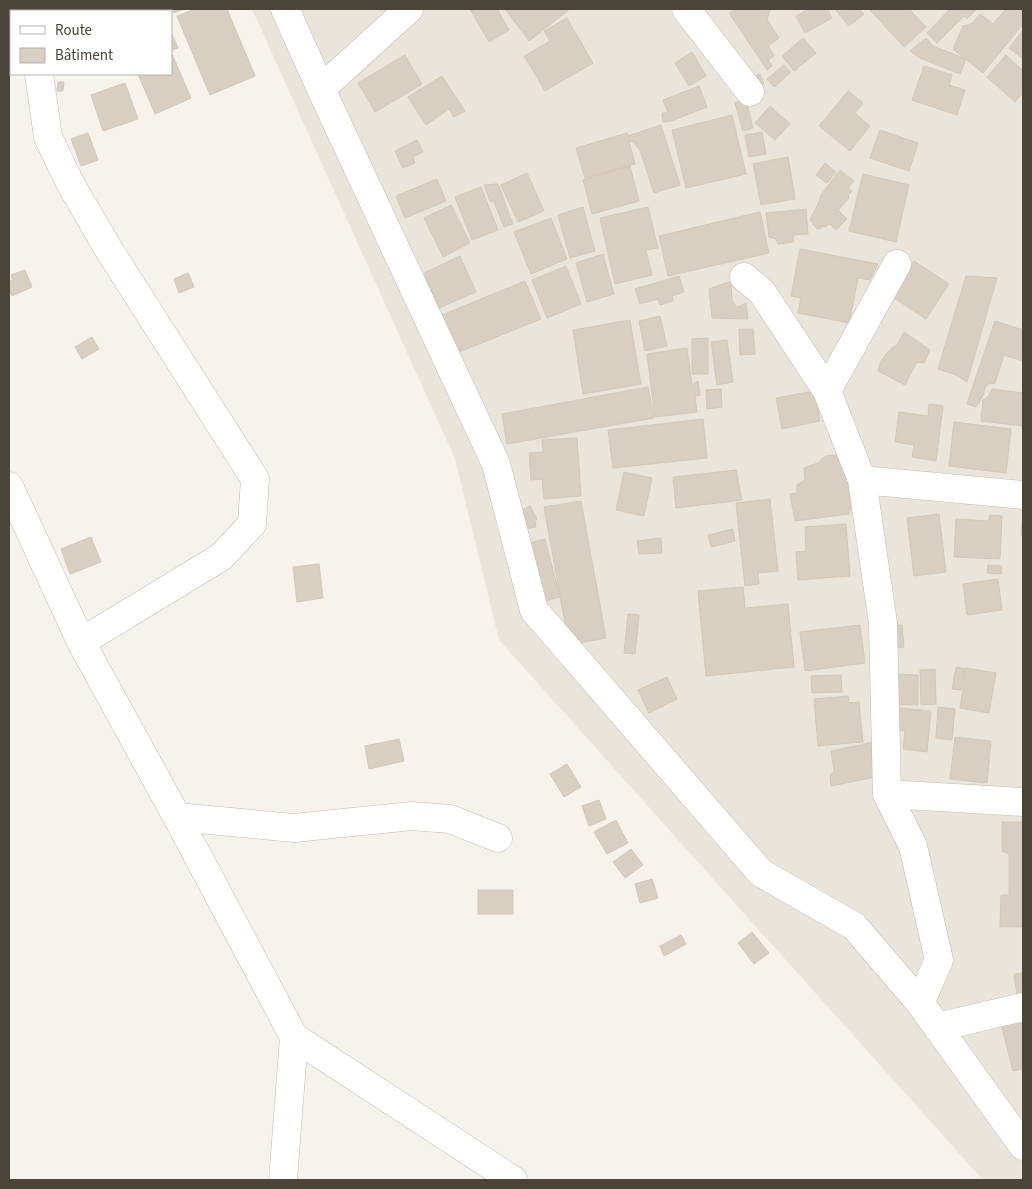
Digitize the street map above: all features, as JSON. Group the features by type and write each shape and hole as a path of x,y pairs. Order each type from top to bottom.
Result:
{"street":[{"path":"285,9 496,464 534,610 761,873 854,926 920,1003 1023,1146"},
{"path":"321,89 409,9"},
{"path":"686,9 750,92"},
{"path":"39,75 48,137 70,183 109,250 255,479 252,524 221,557 81,642"},
{"path":"826,391 898,264"},
{"path":"744,277 762,292 826,391 862,480 883,624 887,794 913,846 939,960 920,1003"},
{"path":"862,480 1023,495"},
{"path":"9,486 81,642 294,1037 513,1180"},
{"path":"887,794 1023,802"},
{"path":"177,817 294,828 412,816 450,819 498,838"},
{"path":"938,1028 1023,1007"},
{"path":"283,1180 294,1037"}],"shaded area":[{"path":"252,9 1023,9 1023,1180 983,1180 499,640 455,459"}],"building":[{"path":"111,9 162,10 112,10"},
{"path":"172,9 184,9 174,13"},
{"path":"195,9 227,9 255,76 210,95 177,16"},
{"path":"470,9 497,9 509,30 489,42"},
{"path":"505,9 570,9 529,41"},
{"path":"735,9 770,10 767,19 779,38 768,46 774,56 768,60 772,66 767,70 729,13"},
{"path":"809,9 827,9 832,18 805,33 796,16"},
{"path":"835,9 859,9 864,14 849,26"},
{"path":"871,9 909,9 926,27 904,47"},
{"path":"950,9 976,10 967,19 964,16 937,43 927,33"},
{"path":"1006,9 1020,9 1023,11 1023,24 983,73 953,49 963,26 971,24 980,14 993,24"},
{"path":"567,18 593,63 545,91 524,56 550,41 544,31"},
{"path":"1023,30 1023,59 1009,48"},
{"path":"172,34 178,48 172,50"},
{"path":"803,38 816,53 794,71 782,56"},
{"path":"926,38 933,46 966,59 960,74 920,58 910,51"},
{"path":"692,52 706,76 689,86 675,63"},
{"path":"172,54 191,98 155,114 138,75 172,75"},
{"path":"405,55 422,84 375,112 358,83"},
{"path":"1006,55 1023,71 1023,92 1015,102 987,77"},
{"path":"784,65 791,72 774,87 767,79"},
{"path":"924,66 952,75 949,85 965,90 957,115 912,100"},
{"path":"760,74 764,84 749,90 745,80"},
{"path":"442,76 465,111 454,117 449,109 426,125 408,97"},
{"path":"58,82 64,82 63,91 57,91"},
{"path":"125,83 138,119 103,131 91,95"},
{"path":"699,86 707,107 671,121 663,122 662,113 668,113 663,100"},
{"path":"848,91 863,103 855,113 870,126 850,151 819,126"},
{"path":"746,100 753,128 743,131 735,103"},
{"path":"770,106 790,124 775,140 755,123"},
{"path":"732,115 746,174 686,188 672,130"},
{"path":"661,125 680,185 654,193 640,150 630,141 628,136"},
{"path":"880,130 918,143 909,171 870,158"},
{"path":"762,132 766,154 749,157 745,135"},
{"path":"88,133 98,160 81,166 71,139"},
{"path":"627,133 635,164 585,178 576,148"},
{"path":"417,140 423,152 413,157 415,163 403,168 395,151"},
{"path":"788,157 795,199 761,205 753,164"},
{"path":"825,163 836,172 827,183 816,175"},
{"path":"630,166 639,201 592,214 583,180"},
{"path":"840,170 854,181 848,188 852,191 848,195 849,198 838,210 847,219 836,230 830,224 817,229 810,220 821,195"},
{"path":"527,173 544,211 518,222 501,185"},
{"path":"863,174 909,185 896,242 849,231"},
{"path":"437,179 446,201 405,218 396,196"},
{"path":"498,184 513,224 504,227 494,202 490,201 484,185"},
{"path":"481,187 498,230 472,240 455,197"},
{"path":"451,205 470,243 443,257 424,218"},
{"path":"583,207 595,251 570,258 558,215"},
{"path":"648,207 658,248 646,250 652,275 615,284 600,218"},
{"path":"806,209 808,234 793,235 794,242 778,244 776,239 769,237 766,213"},
{"path":"760,212 769,253 668,276 659,236"},
{"path":"551,218 567,259 531,274 514,232"},
{"path":"800,249 878,264 870,280 858,278 849,323 798,313 801,298 791,296"},
{"path":"603,254 614,294 587,302 576,263"},
{"path":"460,256 476,292 439,308 424,273"},
{"path":"914,261 949,284 926,319 891,296"},
{"path":"566,266 581,304 547,318 532,280"},
{"path":"25,270 32,287 12,296 9,289 9,282 13,280 11,275"},
{"path":"188,273 194,287 179,293 174,279"},
{"path":"679,276 684,292 672,296 673,301 660,305 658,299 640,304 635,289"},
{"path":"966,276 997,278 967,382 956,375 938,369"},
{"path":"525,281 541,319 457,353 442,315"},
{"path":"728,282 731,283 732,300 736,307 746,303 748,319 712,318 709,289"},
{"path":"660,316 667,346 645,351 639,321"},
{"path":"630,320 641,384 583,394 573,330"},
{"path":"995,321 1023,330 1023,361 1004,355 995,383 988,384 976,407 967,404"},
{"path":"739,329 753,329 755,354 740,355"},
{"path":"904,332 930,350 924,363 917,362 905,385 878,371 880,363 886,354 896,346"},
{"path":"92,337 99,349 82,359 75,347"},
{"path":"708,338 708,374 692,374 692,339"},
{"path":"727,340 733,382 717,385 711,342"},
{"path":"687,348 692,385 698,381 700,395 695,396 697,412 655,417 647,354"},
{"path":"648,387 654,418 507,444 502,414"},
{"path":"721,389 722,407 707,409 706,390"},
{"path":"992,389 1023,393 1023,426 981,421 983,400 988,397"},
{"path":"814,391 820,421 782,429 776,398"},
{"path":"929,404 943,406 936,461 912,457 914,445 895,442 899,412 928,416"},
{"path":"703,419 707,458 613,468 608,430"},
{"path":"954,422 1011,429 1006,473 949,466"},
{"path":"577,438 581,496 544,499 542,479 531,480 529,453 543,452 542,440"},
{"path":"843,453 842,468 855,495 849,514 795,521 790,494 797,493 797,485 805,480 804,468 818,463 824,457"},
{"path":"736,470 742,500 676,508 673,477"},
{"path":"624,472 652,478 644,516 616,510"},
{"path":"770,499 778,571 758,573 759,584 745,586 736,503"},
{"path":"581,501 606,638 569,645 544,507"},
{"path":"530,506 537,519 535,520 536,527 522,529 519,512"},
{"path":"939,514 946,572 914,576 907,518"},
{"path":"990,515 1002,516 1000,559 954,557 956,519 988,521"},
{"path":"1023,515 1023,535 1021,535"},
{"path":"846,524 850,576 798,580 796,552 806,551 805,527"},
{"path":"733,529 735,541 711,547 708,535"},
{"path":"91,537 101,562 70,574 61,549"},
{"path":"661,538 662,553 639,554 637,541"},
{"path":"545,539 560,597 545,601 530,543"},
{"path":"319,564 323,598 297,602 293,567"},
{"path":"988,565 1002,566 1001,574 987,573"},
{"path":"998,579 1002,610 967,615 963,584"},
{"path":"743,587 745,608 788,604 794,667 706,676 698,591"},
{"path":"628,614 639,615 635,654 624,653"},
{"path":"860,625 865,663 805,671 800,632"},
{"path":"902,625 904,647 891,648 889,626"},
{"path":"956,667 965,669 961,690 952,689"},
{"path":"966,668 996,673 989,713 960,708"},
{"path":"935,669 936,704 921,705 920,670"},
{"path":"890,674 918,675 918,705 890,704"},
{"path":"841,675 842,692 812,693 811,676"},
{"path":"667,677 677,699 649,713 638,690"},
{"path":"848,696 849,703 859,702 863,742 818,746 814,699"},
{"path":"891,707 931,711 927,752 903,749 905,731 889,730"},
{"path":"938,707 955,709 952,740 936,738"},
{"path":"955,737 991,741 987,783 950,779"},
{"path":"399,739 404,761 369,769 365,746"},
{"path":"874,742 881,776 831,786 830,775 834,771 831,751"},
{"path":"567,764 581,787 564,797 550,774"},
{"path":"599,800 606,819 589,826 582,806"},
{"path":"616,820 628,843 607,854 594,832"},
{"path":"1002,822 1023,822 1023,927 1000,927 1001,895 1009,895 1009,854 1002,851"},
{"path":"631,849 643,865 625,878 613,862"},
{"path":"652,879 658,898 640,903 635,884"},
{"path":"478,890 513,890 513,914 478,914"},
{"path":"752,932 769,953 754,964 738,943"},
{"path":"681,935 686,944 664,956 660,946"},
{"path":"1023,973 1023,994 1017,995 1014,974"},
{"path":"1023,1015 1023,1069 1013,1071 1000,1020"}]}
